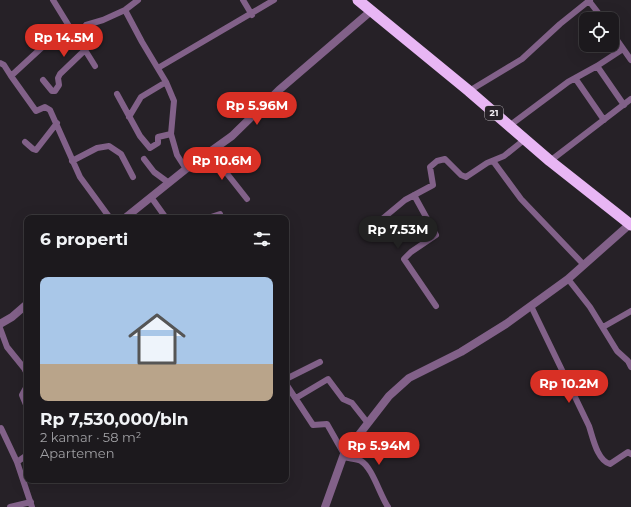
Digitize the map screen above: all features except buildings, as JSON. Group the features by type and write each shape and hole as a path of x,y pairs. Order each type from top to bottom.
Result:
{"highway":[{"name":"21","path":"358,0 469,91 524,140 630,224"}],"street":[{"path":"53,0 95,66"},
{"path":"76,36 86,25 103,20 126,10 138,0"},
{"path":"243,0 252,15"},
{"path":"158,68 252,15 274,0"},
{"path":"469,91 522,59 560,24 590,0 598,12"},
{"path":"126,10 142,42 166,82 174,101 171,134 177,155 186,170"},
{"path":"129,215 168,183 232,136 279,90 371,11"},
{"path":"11,76 57,32 69,26"},
{"path":"619,43 631,60"},
{"path":"509,126 575,78 623,49"},
{"path":"43,80 50,89 55,91 59,85 58,78 60,74 85,50"},
{"path":"0,63 4,65 34,109 37,111 47,107 57,124 72,161 85,185 108,215"},
{"path":"597,66 624,105"},
{"path":"575,78 604,120"},
{"path":"129,117 141,97 166,82"},
{"path":"117,94 124,103 129,117 140,136 150,148 159,142 158,137 171,134"},
{"path":"550,161 631,99"},
{"path":"25,142 36,150 57,124"},
{"path":"381,220 414,195 433,184 430,167 437,161 445,159 461,175 466,177 504,156 524,140"},
{"path":"72,161 98,148 109,146 121,154 133,177"},
{"path":"210,152 247,199"},
{"path":"144,159 154,172 168,183"},
{"path":"493,161 521,200 584,265"},
{"path":"414,195 436,235 411,252 404,259 436,306"},
{"path":"152,197 164,215"},
{"path":"325,507 344,456 367,422 388,396 410,378 480,341 531,306 568,279 630,224"},
{"path":"568,279 590,307 617,351 628,361 631,367"},
{"path":"531,306 590,426 594,443 598,450 608,463 612,463 628,452 631,454"},
{"path":"0,324 12,317 24,307"},
{"path":"603,327 631,311"},
{"path":"0,328 7,347 24,368"},
{"path":"289,378 320,362"},
{"path":"296,398 328,379 343,399 352,403 367,422"},
{"path":"289,388 313,425 327,424 344,456 357,459 365,463 374,476 378,489 388,507"},
{"path":"1,428 16,462 32,505 10,507"},
{"path":"16,462 24,457"}]}
